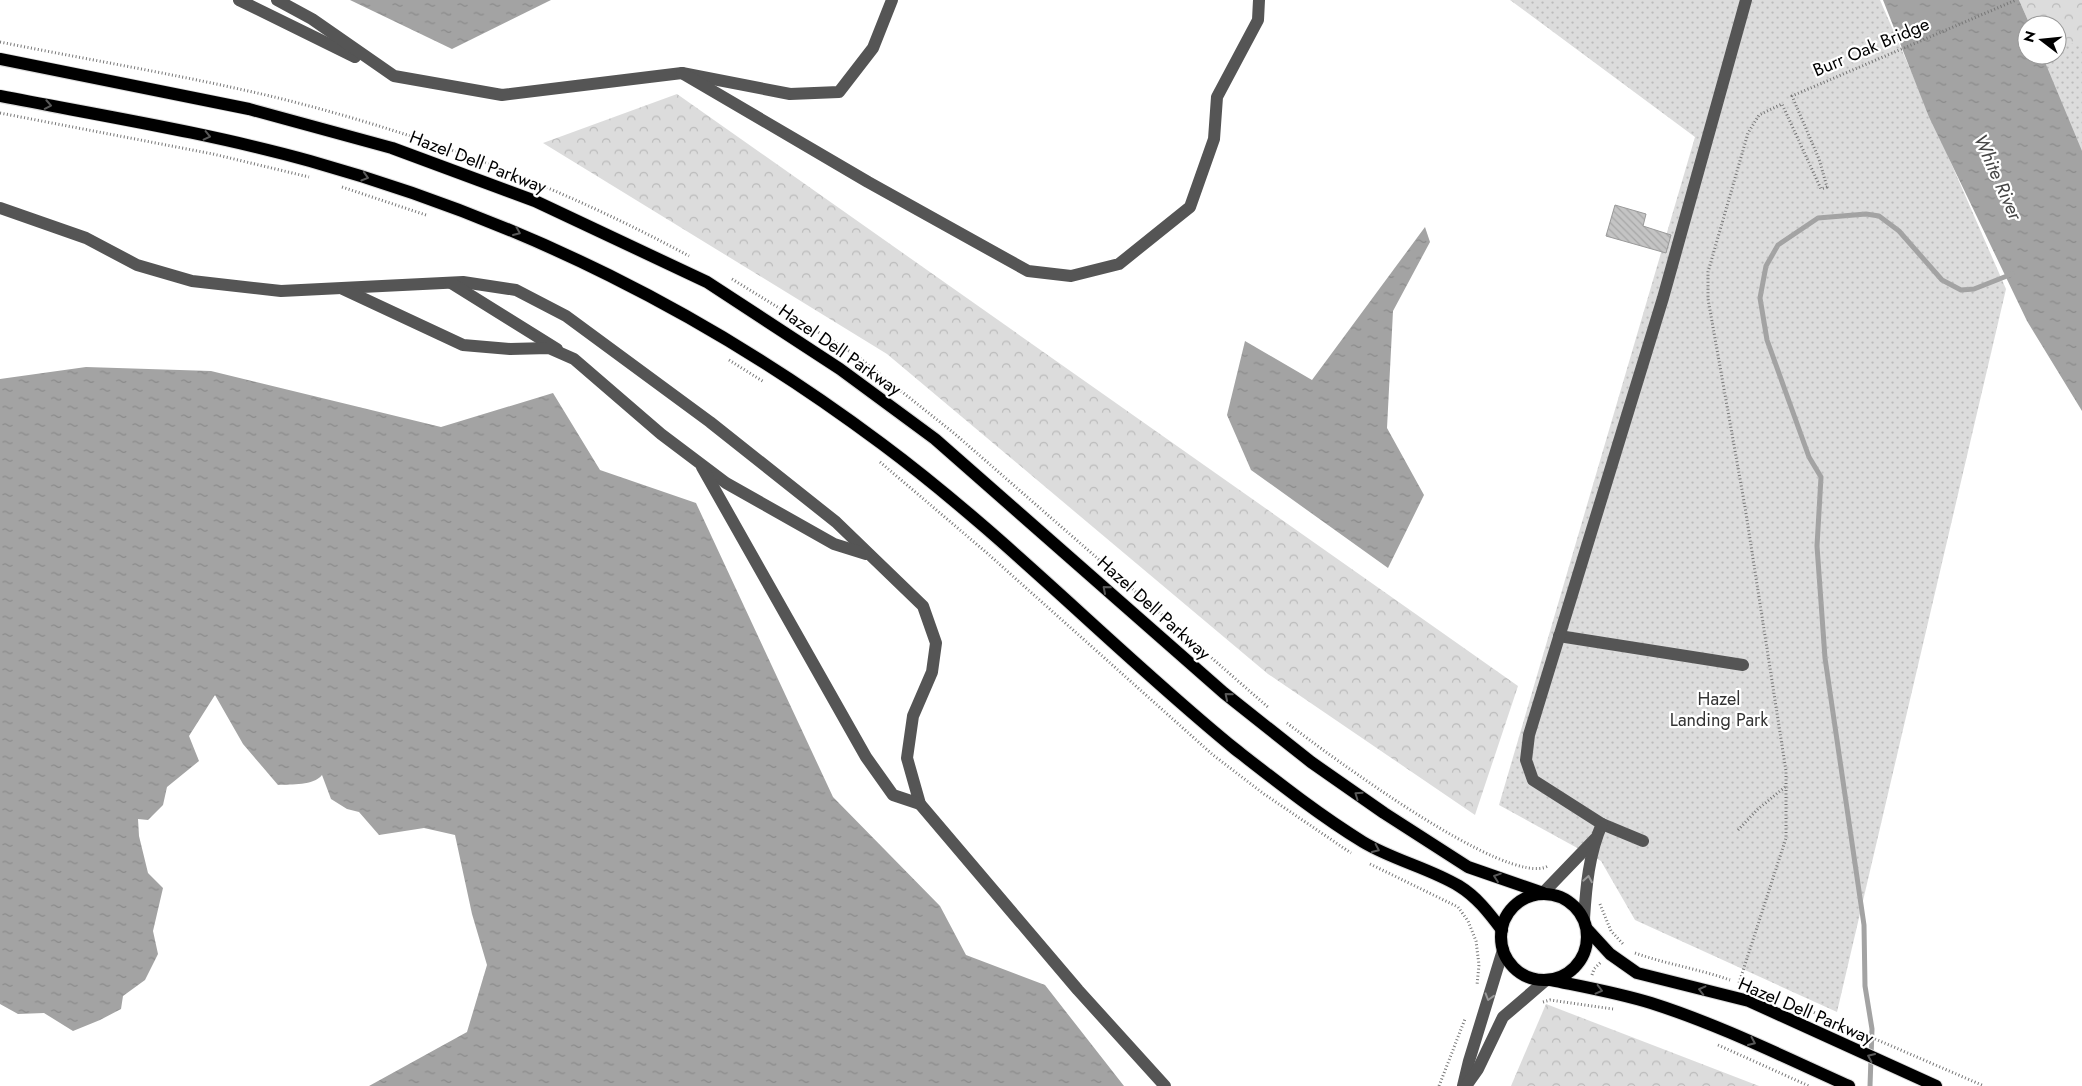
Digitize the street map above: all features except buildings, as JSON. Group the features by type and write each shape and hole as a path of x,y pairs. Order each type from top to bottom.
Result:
{"main road":[{"name":"Hazel Dell Parkway","path":"0,59 249,109 392,148 535,201 707,282 840,369 935,439 1224,693 1311,762 1384,813 1468,866 1543,894"},
{"path":"0,96 214,138 307,160 386,184 517,232 656,297 788,376 883,444 938,487 1188,709 1264,771 1366,844 1458,885 1480,903 1502,930"},
{"path":"1548,980 1569,973 1582,958 1588,939 1586,924 1578,910 1564,898 1543,894 1528,897 1516,904 1507,916 1502,930 1503,950 1515,969 1534,979 1589,988 1650,1003 1741,1037 1845,1084"},
{"name":"Hazel Dell Parkway","path":"1586,924 1610,954 1637,974 1749,1001 1936,1086"}],"street":[{"path":"238,0 394,76 502,95 682,73 790,94 839,92 873,48 892,0"},
{"path":"277,0 312,19 394,76"},
{"path":"682,73 868,182 1028,272 1071,276 1119,264 1190,207 1214,139 1217,97 1258,20 1258,0"},
{"path":"1643,841 1602,824 1533,780 1526,760 1533,719 1663,298 1746,0"},
{"path":"0,208 86,238 137,265 192,281 281,291 451,283 516,290 566,316 717,428 836,522 923,606 936,643 932,672 913,716 907,758 920,804 1078,990 1165,1086"},
{"path":"451,283 574,359 662,434 726,483 834,544 870,555"},
{"path":"340,288 464,345 510,349 549,348 574,359"},
{"path":"699,462 866,757 893,795 920,804"},
{"path":"1559,636 1743,665"},
{"path":"1586,924 1585,897 1595,839 1602,824"},
{"path":"1543,894 1595,839"},
{"path":"1465,1086 1468,1061 1503,950"},
{"path":"1465,1086 1478,1069 1503,1017 1548,980"}],"path":[{"name":"Burr Oak Bridge","path":"1786,786 1786,771 1745,507 1708,299 1708,272 1748,133 1759,115 1782,104 1821,189 1827,187 1819,159 1792,96 2016,0"},
{"path":"1129,681 1143,692"},
{"path":"1738,830 1758,809 1786,786"},
{"path":"1739,983 1786,838 1786,786"},
{"path":"1462,841 1528,868 1543,869 1552,864"},
{"path":"1436,894 1458,907 1468,922 1476,941 1479,965 1477,986"},
{"path":"1598,900 1607,923 1627,948"},
{"path":"1586,1005 1594,969 1622,944"},
{"path":"1540,1004 1550,1000 1621,1010"},
{"path":"1439,1086 1466,1019"},
{"path":"1840,1024 1984,1086"},
{"path":"1709,1041 1809,1086"}],"green space":[{"name":"Hazel Landing Park","path":"1510,0 1880,0 2006,289 1837,1012 1635,920 1601,861 1499,805 1695,137"},
{"path":"2019,0 2082,0 2082,151 2060,65 2067,65 2067,15 2026,15"},
{"path":"2067,42 2082,47 2082,224 2027,65 2067,65"},
{"path":"677,94 1518,686 1475,815 1268,674 887,354 543,143"},
{"path":"1546,1004 1759,1086 1511,1086"}],"water":[{"path":"350,0 551,0 452,49"},
{"name":"White River","path":"1883,0 2019,0 2026,15 2017,15 2017,65 2046,65 2082,151 2082,411 2027,321 1929,117"},
{"path":"1425,227 1430,242 1393,311 1387,428 1424,495 1388,568 1251,470 1227,415 1245,341 1312,380"},
{"path":"86,367 211,371 441,427 553,393 600,470 696,503 833,797 940,906 966,955 1045,985 1124,1086 369,1086 467,1032 487,965 472,914 455,835 424,828 379,835 359,812 347,809 331,799 322,775 308,783 278,785 243,744 215,695 189,736 199,761 167,787 163,805 148,820 138,819 139,836 148,873 163,888 153,931 158,954 145,980 123,996 121,1009 73,1031 44,1013 18,1014 0,1004 0,379"}],"waterway":[{"path":"1870,1086 1872,1029 1865,986 1864,925 1825,658 1817,546 1821,477 1809,457 1767,340 1760,298 1766,266 1778,245 1818,218 1866,214 1879,216 1899,231 1942,280 1961,290 1974,289 2012,274"}]}
